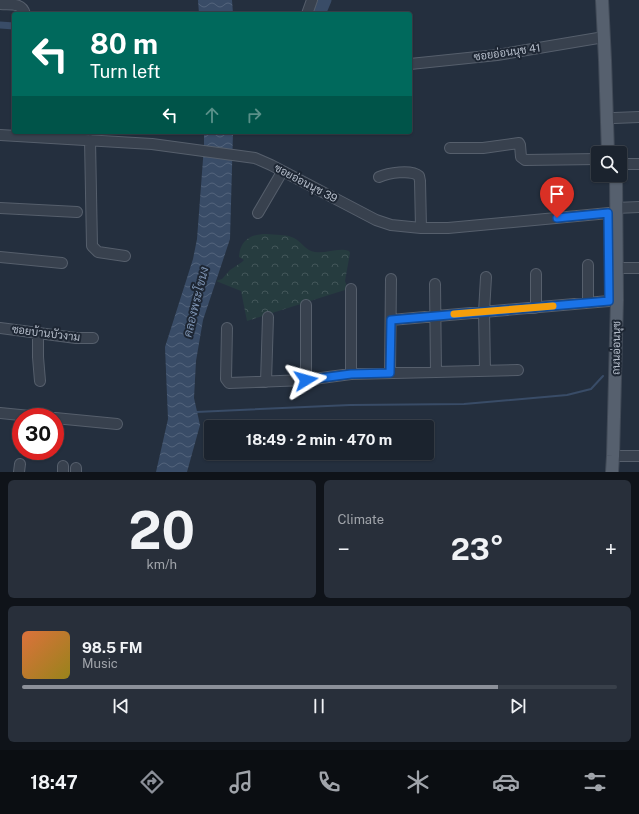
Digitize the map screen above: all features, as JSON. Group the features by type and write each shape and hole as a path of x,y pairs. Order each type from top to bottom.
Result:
{"main road":[{"path":"602,0 614,146"},
{"path":"609,146 611,118 610,0"},
{"name":"ถนนอ่อนนุช","path":"609,182 612,210 613,268 610,456 612,472"},
{"name":"ถนนอ่อนนุช","path":"612,210 615,182"},
{"name":"ถนนอ่อนนุช","path":"605,472 610,456"}],"street":[{"path":"308,12 312,0"},
{"path":"0,4 19,5 24,9 24,12"},
{"name":"ซอยอ่อนนุช 41","path":"412,64 496,55 604,37"},
{"path":"611,118 639,117"},
{"name":"ซอยอ่อนนุช 39","path":"0,135 152,144 255,158 376,220 391,225 421,228 448,228 639,207"},
{"path":"90,140 92,246 98,252 124,256"},
{"path":"450,148 483,148 519,143 521,157 525,160 591,160"},
{"path":"627,164 639,164"},
{"path":"258,213 282,172"},
{"path":"379,177 386,174 413,172 419,176 421,228"},
{"path":"0,208 77,212"},
{"path":"0,258 62,262"},
{"path":"588,265 588,303"},
{"path":"613,268 639,268"},
{"path":"536,274 536,308"},
{"path":"485,371 484,312 486,277"},
{"path":"390,373 391,279"},
{"path":"435,284 436,372"},
{"path":"351,289 351,374"},
{"path":"391,320 613,301"},
{"path":"306,305 306,380"},
{"path":"266,382 268,316"},
{"name":"ซอยบ้านบัวงาม","path":"0,328 82,339 93,338"},
{"path":"227,328 226,381 232,383 306,380 351,374 518,370"},
{"path":"38,333 40,381"},
{"path":"0,413 12,414"},
{"path":"64,419 117,424"},
{"path":"610,456 639,456"}],"green space":[{"path":"266,234 291,237 309,250 315,252 341,250 349,251 350,253 345,281 348,289 247,321 241,291 216,281 222,279 230,270 244,260 239,257 242,246 247,239 256,235"}],"water":[{"path":"198,0 232,0 233,12 199,12"},
{"name":"คลองพระโขนง","path":"204,134 233,134 230,239 203,320 196,361 194,398 200,425 187,472 156,472 168,419 165,347 193,259 197,239"}],"waterway":[{"path":"320,12 325,0"},
{"path":"0,25 12,26"},
{"path":"196,412 350,405 464,404 567,395 591,389 603,376"}],"slow traffic":[{"path":"454,314 553,306"}],"route":[{"path":"306,380 351,374 390,373 391,320 609,301 608,213 557,218"}]}
